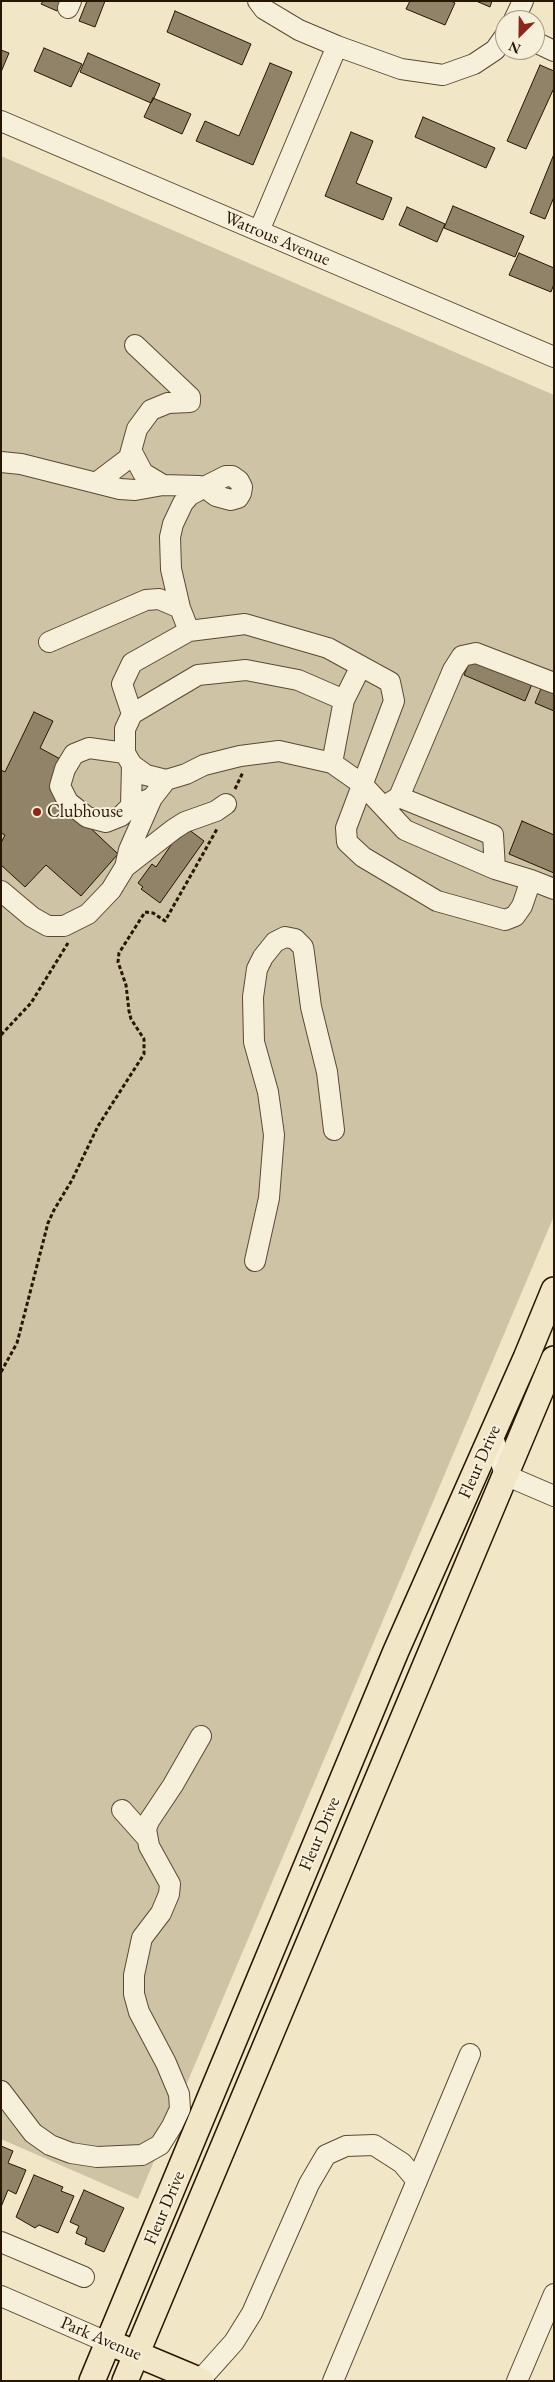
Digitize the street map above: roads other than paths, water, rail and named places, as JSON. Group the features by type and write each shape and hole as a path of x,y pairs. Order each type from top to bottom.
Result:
{"main road":[{"name":"Fleur Drive","path":"92,2381 392,1660 554,1290"},
{"name":"Fleur Drive","path":"125,2381 504,1475 554,1360"},
{"name":"Park Avenue","path":"109,2343 200,2380"}],"street":[{"path":"258,1 264,9 299,30 401,69 443,75 474,64 495,50"},
{"path":"259,231 337,46"},
{"name":"Watrous Avenue","path":"1,122 554,357"},
{"path":"96,483 120,466 132,452 137,429 152,410 168,403 190,402 190,397 135,345"},
{"path":"132,452 143,473 163,485"},
{"path":"1,462 21,464 129,490 163,485 204,487 190,495 183,504 173,524 170,537 171,569 180,608 189,631"},
{"path":"49,642 146,600 160,599 180,608"},
{"path":"132,714 122,684 132,663 189,631 245,624 328,648 390,682 394,701 346,828 347,842 363,857 397,879 437,901 505,920 515,916 522,906 531,880"},
{"path":"554,683 476,654 462,656 453,670 392,802 405,830 496,869 554,889"},
{"path":"332,763 344,700 361,666"},
{"path":"131,806 125,730 132,714 198,675 246,670 298,680 344,700"},
{"path":"152,798 131,806 121,816 106,822 87,817 68,802 60,786 65,769 74,754 89,748 128,759 146,775 166,780 186,774 204,765 252,754 279,751 332,763 392,802 493,835 496,869"},
{"path":"1,890 32,917 48,926 64,926 85,916 111,890 125,867 129,850 152,798 166,780"},
{"path":"125,867 185,822 216,811 226,804"},
{"path":"255,1261 270,1192 274,1135 268,1092 253,1031 254,988 263,957 275,942 285,937 295,939 303,947 311,1007 328,1079 334,1130"},
{"path":"492,1434 504,1475 554,1496"},
{"path":"146,1838 146,1829 149,1821 173,1785 201,1736"},
{"path":"1,2091 33,2133 50,2144 71,2153 97,2157 142,2155 153,2151 166,2136 180,2109 179,2094 166,2063 139,2012 134,1994 134,1975 139,1946 148,1929 161,1913 169,1894 170,1884 146,1838 122,1810"},
{"path":"333,2381 470,2054"},
{"path":"200,2380 234,2342 252,2313 309,2184 326,2155 346,2146 374,2145 402,2163 417,2181"},
{"path":"1,2242 84,2277"},
{"path":"517,2381 554,2294"},
{"name":"Park Avenue","path":"1,2296 109,2343"}],"place":[{"name":"Clubhouse","path":"37,812"}]}
